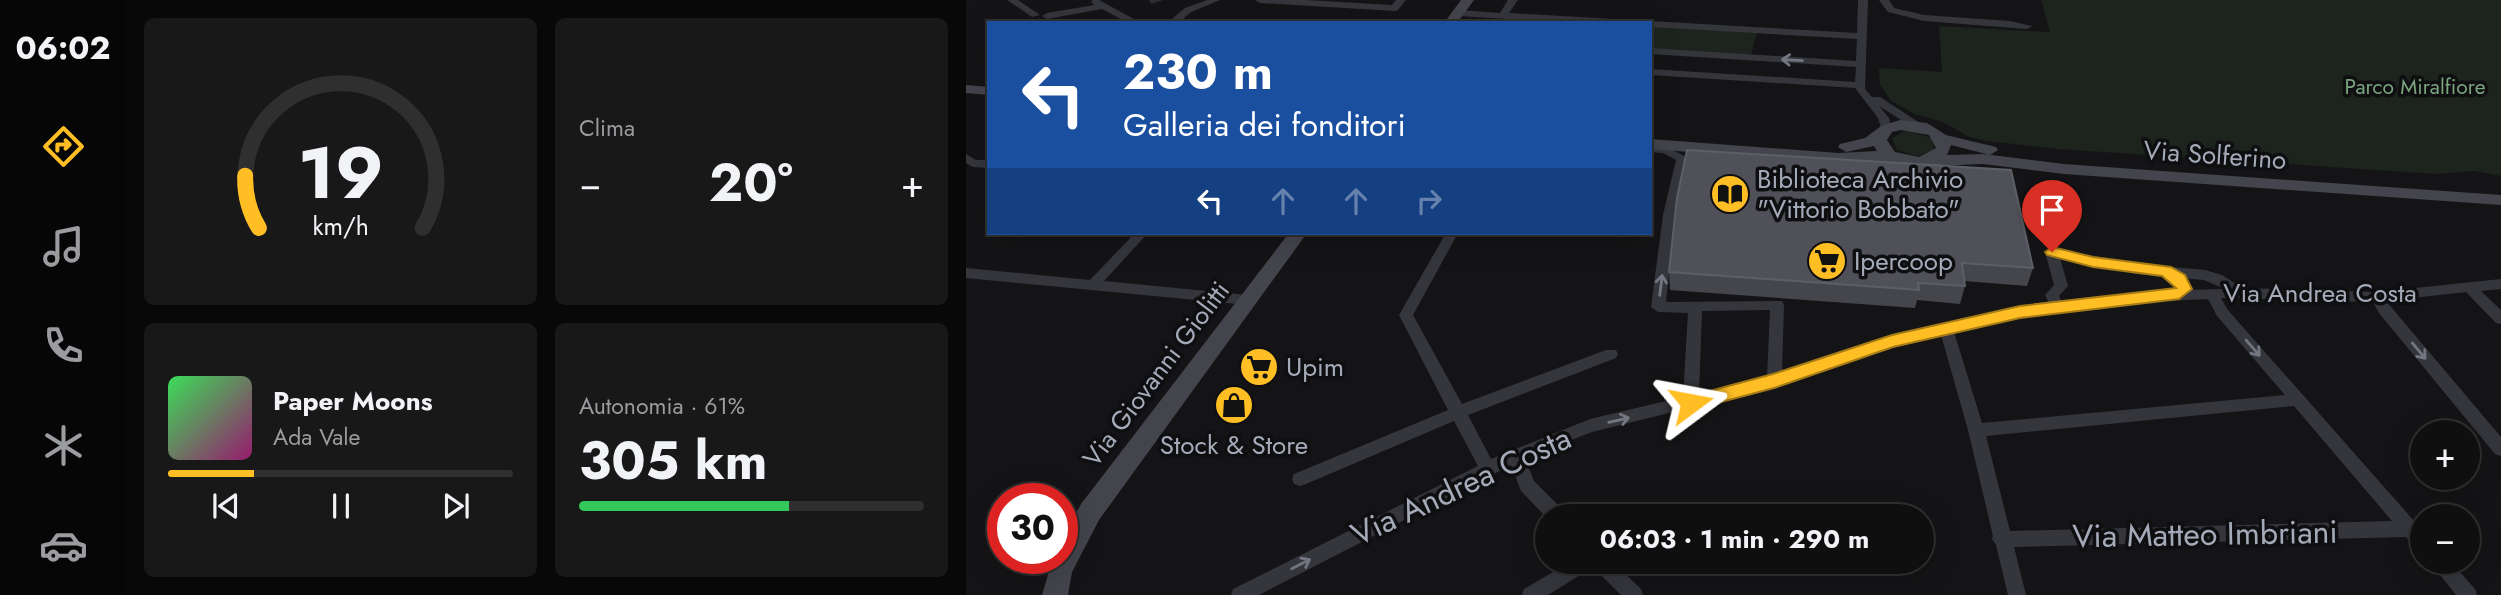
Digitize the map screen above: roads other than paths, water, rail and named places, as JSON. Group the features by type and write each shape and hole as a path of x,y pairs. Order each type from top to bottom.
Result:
{"main road":[{"path":"1454,20 1468,0"},
{"path":"966,89 987,90"},
{"path":"966,97 987,99"},
{"path":"1652,135 1830,148 1862,145 1900,125 1916,125"},
{"name":"Via Solferino","path":"1916,125 1941,138 1986,149 2060,158 2501,189"},
{"path":"1883,132 1879,140 1884,151 1900,159"},
{"path":"1926,161 1934,159 1944,149 1941,138"},
{"name":"Via Solferino","path":"1652,146 1839,158 1882,156 1926,161 1983,159 2064,169 2501,200"},
{"name":"Via Giovanni Giolitti","path":"1055,595 1060,571 1090,512 1297,235"}],"street":[{"path":"1012,0 1035,15"},
{"path":"1092,0 1132,21"},
{"path":"1174,21 1193,4 1216,0"},
{"path":"1260,0 1398,4"},
{"path":"1503,16 1513,0"},
{"path":"1863,0 1861,84 1863,94 1883,118 1883,132"},
{"path":"1884,0 1891,10 1921,18 2007,22 2027,26"},
{"path":"1047,16 1103,6"},
{"path":"1454,20 1503,16 1594,21"},
{"path":"1652,24 1861,36"},
{"path":"1652,51 1860,64"},
{"path":"1652,72 1861,84 1882,106 1916,125"},
{"path":"1652,146 1665,149 1681,162"},
{"path":"1681,162 1702,152 1759,156 1788,154"},
{"path":"969,161 987,164"},
{"path":"1681,162 1669,215 1658,307 1777,305 1774,381"},
{"path":"1093,285 1140,235"},
{"path":"1451,235 1406,315 1487,467"},
{"path":"2058,307 2052,295 2061,286 2052,252 2093,262 2221,279 2239,293"},
{"path":"2165,271 2183,284 2184,289 2179,294"},
{"path":"966,274 1248,300"},
{"name":"Via Andrea Costa","path":"1240,595 1515,455 1590,426 1774,381 1892,341 2058,307 2179,294 2377,297 2501,285"},
{"path":"2471,289 2501,319"},
{"path":"2211,293 2222,312 2410,529"},
{"path":"2377,297 2384,309 2501,449"},
{"path":"1688,307 1695,311 1691,403"},
{"path":"1946,329 1976,430 2017,595"},
{"path":"1300,479 1459,412 1611,354"},
{"path":"1976,430 2297,400"},
{"path":"1515,455 1527,486 1544,504"},
{"name":"Via Matteo Imbriani","path":"2001,539 2410,536"},
{"path":"1531,595 1566,574"},
{"path":"1612,574 1634,595"},
{"path":"2450,574 2468,595"}],"place":[{"name":"Biblioteca Archivio \"Vittorio Bobbato\"","path":"1730,194"},
{"name":"Ipercoop","path":"1827,261"},
{"name":"Upim","path":"1259,367"},
{"name":"Stock & Store","path":"1234,405"}],"park label":[{"name":"Parco Miralfiore","path":"2415,87"}]}
